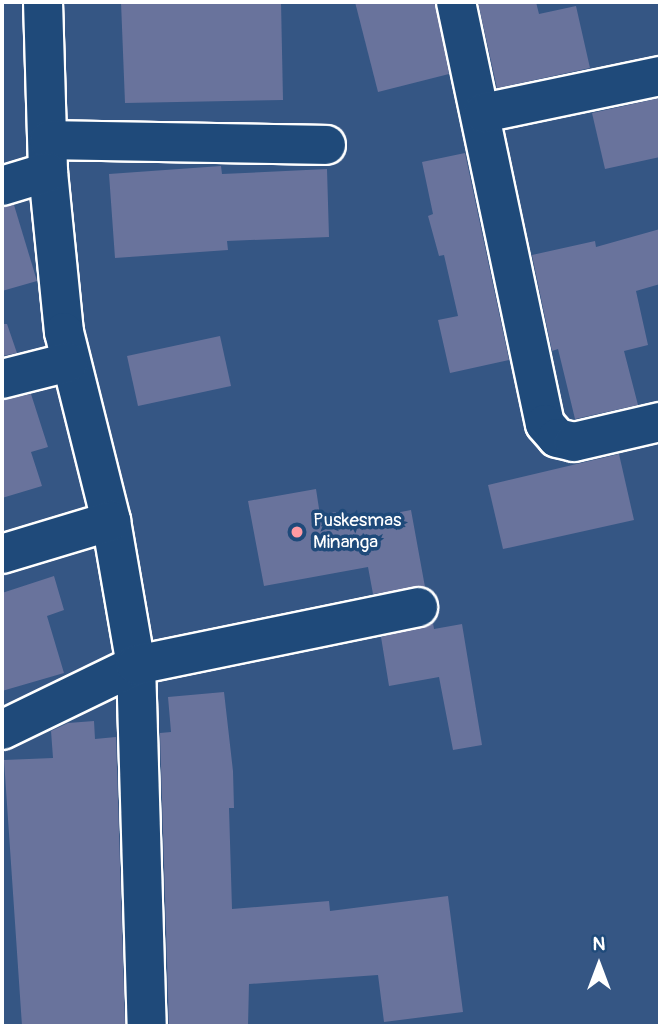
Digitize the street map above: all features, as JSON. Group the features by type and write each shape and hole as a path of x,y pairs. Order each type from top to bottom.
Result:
{"street":[{"path":"43,2 49,156 69,362 111,521 136,664 147,1026"},
{"path":"456,2 483,113 549,431 574,442 660,422"},
{"path":"483,113 660,76"},
{"path":"2,186 49,156 326,145"},
{"path":"2,379 69,362"},
{"path":"2,554 111,521"},
{"path":"2,730 136,664 418,607"}],"building":[{"path":"121,2 281,2 283,100 125,103"},
{"path":"355,2 435,2 449,74 378,92"},
{"path":"478,2 536,2 539,14 576,6 590,68 497,88"},
{"path":"660,98 660,157 605,169 592,113"},
{"path":"465,153 509,360 450,373 438,320 458,316 444,255 439,256 428,216 433,214 422,162"},
{"path":"221,166 222,174 327,169 329,237 227,241 228,250 115,258 109,174"},
{"path":"14,205 37,281 2,291 2,207"},
{"path":"660,229 660,284 636,291 648,345 624,351 638,405 575,419 558,349 552,351 532,255 595,241 596,247"},
{"path":"2,324 7,324 17,353 2,356"},
{"path":"220,336 231,386 138,406 127,356"},
{"path":"31,394 48,447 31,452 42,486 2,498 2,400"},
{"path":"619,454 634,520 503,549 488,485"},
{"path":"316,489 320,515 336,512 338,524 411,510 425,587 373,594 368,567 264,586 248,501"},
{"path":"54,576 64,610 47,616 64,673 2,691 2,593"},
{"path":"433,623 434,629 462,624 482,745 453,750 439,677 389,686 381,637"},
{"path":"224,692 233,771 234,808 229,808 232,909 329,901 330,911 448,896 463,1012 384,1022 378,975 249,984 248,1026 169,1026 160,733 171,732 168,697"},
{"path":"94,721 95,739 116,737 125,1026 22,1026 4,760 53,758 51,731 68,723"}],"place":[{"name":"Puskesmas Minanga","path":"297,532"}]}
